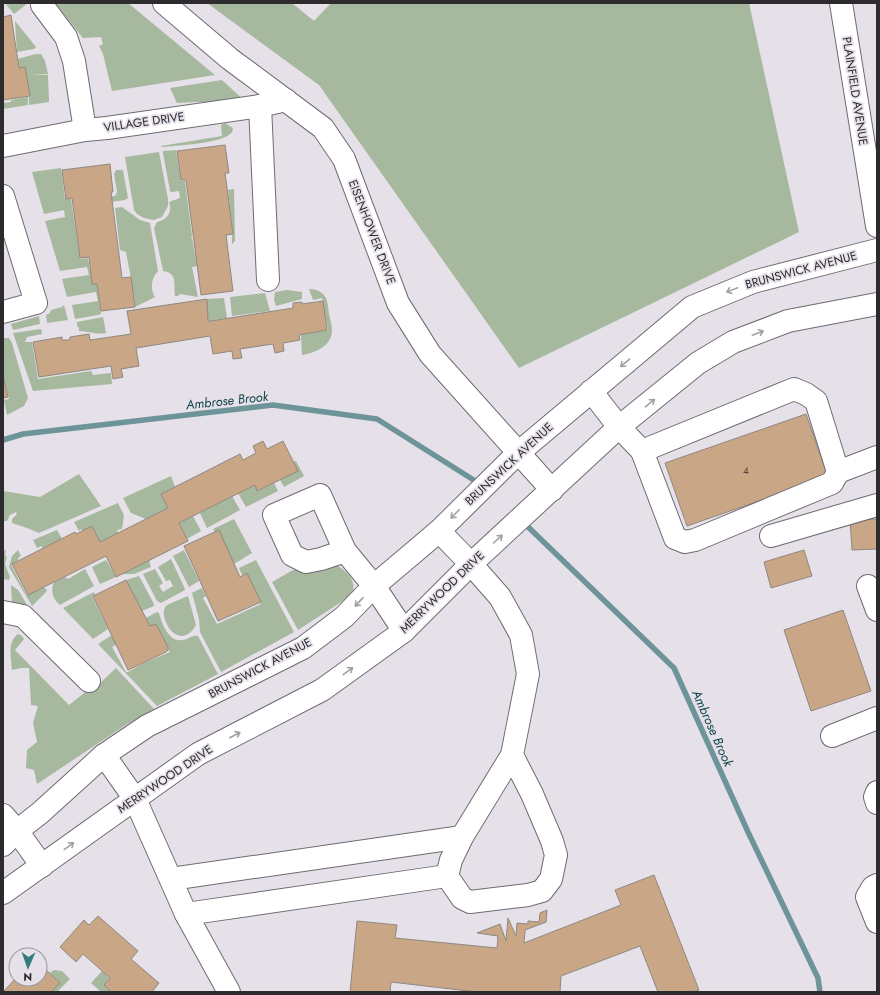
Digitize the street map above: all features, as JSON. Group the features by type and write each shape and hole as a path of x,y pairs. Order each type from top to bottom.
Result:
{"street":[{"name":"EISENHOWER DRIVE","path":"164,3 230,59 323,128 344,159 398,303 430,354 552,490"},
{"name":"PLAINFIELD AVENUE","path":"841,3 877,226"},
{"path":"42,5 66,37 74,61 84,130"},
{"name":"VILLAGE DRIVE","path":"3,146 84,130 260,106 286,100"},
{"path":"260,106 268,280"},
{"path":"3,196 36,303 3,312"},
{"name":"BRUNSWICK AVENUE","path":"8,830 40,813 104,755 148,726 303,648 344,618 374,586 439,531 518,453 692,307 753,282 877,250"},
{"name":"MERRYWOOD DRIVE","path":"3,893 198,754 322,690 404,631 471,564 620,427 698,363 733,342 788,321 877,304"},
{"path":"642,451 794,389 816,400 838,472"},
{"path":"591,391 620,427 642,451 675,538 684,542 695,540 832,483 838,472 877,457"},
{"path":"771,536 877,506"},
{"path":"439,531 500,597 521,635 528,674 512,755 462,837 451,860 447,876 462,898 470,902 528,895 542,890 551,879 556,855 552,841 532,794 512,755"},
{"path":"345,551 374,586 404,631"},
{"path":"868,586 877,610"},
{"path":"3,612 24,616 89,681"},
{"path":"832,736 877,718"},
{"path":"104,755 134,799 186,914 230,992"},
{"path":"877,792 875,797 877,804"},
{"path":"8,830 42,866"},
{"path":"170,878 462,837"},
{"path":"186,914 447,876"},
{"path":"877,886 873,887 867,896 877,922"}],"green space":[{"path":"5,3 28,3 14,14"},
{"path":"55,3 128,3 215,75 112,91 103,54 99,46 103,44 101,37 83,38"},
{"path":"207,3 292,3 314,21 331,3 749,3 799,232 519,368 319,85"},
{"path":"15,21 36,47 34,49 17,52"},
{"path":"41,54 45,61 48,74 30,75 48,75 49,102 29,105 30,96 25,67 19,68 17,59"},
{"path":"222,80 247,103 247,105 196,102 177,103 170,88"},
{"path":"28,97 28,105 3,109 3,103"},
{"path":"225,123 233,128 232,133 218,140 198,144 161,146 222,136 221,125"},
{"path":"177,150 181,181 185,181 192,236 191,239 192,238 197,266 192,267 198,297 180,294 175,296 173,277 168,272 163,271 154,228 157,222 164,219 170,212 169,202 180,198 179,191 170,191 163,153 163,151"},
{"path":"159,152 168,206 162,217 154,220 144,218 137,214 134,210 125,157"},
{"path":"61,168 65,199 71,199 80,259 88,258 92,284 97,284 101,314 75,319 72,305 98,301 96,292 67,297 62,279 89,275 87,267 60,271 45,221 65,217 64,210 44,214 32,172"},
{"path":"116,170 123,170 128,198 125,200 110,202 108,196 115,196 117,192 114,174"},
{"path":"234,189 235,241 232,244 233,234 228,190"},
{"path":"122,207 140,220 150,223 158,271 152,284 152,291 155,297 135,307 126,252 120,250 115,208"},
{"path":"309,289 318,291 325,296 328,303 332,330 329,340 322,348 302,355 301,335 328,330 322,298 313,300"},
{"path":"287,290 302,292 302,299 276,306 274,300 275,292"},
{"path":"265,293 270,311 232,316 230,297"},
{"path":"224,298 227,318 208,321 207,299"},
{"path":"64,305 68,320 47,323 46,315 50,313 51,310"},
{"path":"39,316 40,324 13,330 11,324"},
{"path":"103,317 106,333 99,334 79,331 77,322"},
{"path":"41,329 42,334 27,337 25,342 32,342 38,379 91,371 93,375 111,373 112,384 33,391 13,333"},
{"path":"3,338 9,338 12,343 28,398 24,406 7,415 4,400 9,399 3,373"},
{"path":"296,461 304,476 284,487 280,480 293,462"},
{"path":"79,474 101,506 39,533 12,523 12,519 17,514 16,512 10,515 7,521 3,521 3,491 40,497"},
{"path":"171,476 175,487 161,494 168,508 146,519 131,513 123,498"},
{"path":"274,483 278,491 246,507 238,493 255,485 258,491"},
{"path":"232,496 240,510 207,528 200,513"},
{"path":"118,503 124,515 122,529 117,530 118,533 100,542 92,526 83,531 81,529 79,531 74,522"},
{"path":"193,516 201,531 187,539 179,523"},
{"path":"234,519 252,553 234,564 213,529"},
{"path":"57,530 62,539 43,548 41,546 37,548 33,540"},
{"path":"6,549 5,556 7,557 5,564 10,577 9,580 3,579 3,552"},
{"path":"18,550 21,556 11,565 27,595 44,587 47,590 32,606 9,567 12,556"},
{"path":"184,550 199,581 189,587 173,556"},
{"path":"171,559 185,590 161,603 157,601 143,574 155,569 163,583 159,586 163,592 173,586 170,580 166,581 158,567"},
{"path":"106,560 116,577 100,584 92,567"},
{"path":"149,560 151,567 134,574 122,574"},
{"path":"256,560 294,632 221,672 200,632 199,619 192,593 202,588 206,596 203,598 217,624 261,604 247,573 242,575 239,568"},
{"path":"337,565 348,574 352,581 352,595 298,630 272,582 293,570"},
{"path":"85,569 94,586 60,605 53,595 52,589 54,582 65,577 68,579"},
{"path":"139,576 154,604 154,606 142,611 126,580"},
{"path":"11,585 18,590 29,608 12,604"},
{"path":"94,592 95,595 92,596 108,629 93,639 63,608"},
{"path":"188,596 196,625 187,635 177,635 166,623 164,609 169,604"},
{"path":"157,612 159,613 167,632 174,639 183,640 198,636 218,674 157,706 98,644 112,635 117,644 112,647 126,672 170,652 156,624 150,626 146,618"},
{"path":"18,634 24,639 15,650 69,705 93,686 95,688 116,668 154,709 124,726 37,784 34,770 26,768 27,750 37,742 33,723 38,706 31,705 29,668 12,670 11,646 12,641"},
{"path":"54,970 62,971 70,979 57,992 51,992 60,983 50,973"},
{"path":"102,971 109,978 104,985 111,992 101,992 91,983"}],"building":[{"path":"11,15 19,68 25,67 30,96 3,100 3,17"},
{"path":"225,145 229,173 225,173 233,234 226,235 233,291 201,295 186,180 181,180 177,151"},
{"path":"110,164 113,192 111,192 122,278 131,277 135,307 101,311 97,284 92,284 89,257 80,258 72,198 66,199 62,170"},
{"path":"207,299 208,321 293,308 293,303 302,302 302,304 323,301 327,330 299,335 300,340 283,343 284,351 275,353 273,344 240,349 242,358 233,359 232,351 213,354 210,336 136,348 139,366 121,369 123,377 113,379 111,366 39,377 33,342 62,337 62,340 69,340 70,337 89,334 90,340 131,334 127,311"},
{"path":"3,375 8,397 3,398"},
{"path":"806,414 828,477 687,526 665,463"},
{"path":"263,441 267,449 283,441 298,471 257,491 255,485 179,523 188,541 116,577 106,556 28,595 12,564 75,532 76,534 92,526 100,542 168,508 161,494 240,454 243,460 256,453 253,446"},
{"path":"877,519 877,549 852,550 850,520"},
{"path":"219,530 240,577 247,573 261,602 218,621 184,546"},
{"path":"804,550 812,576 771,588 764,562"},
{"path":"126,580 150,626 156,624 168,647 166,652 128,670 93,596"},
{"path":"843,610 871,691 811,711 784,630"},
{"path":"654,875 699,990 692,992 658,992 640,946 561,976 560,992 477,992 391,982 390,992 350,992 357,921 397,925 395,938 497,948 498,936 477,933 500,924 506,941 508,918 516,936 517,923 528,924 528,921 539,922 540,913 547,910 546,922 525,930 524,943 621,905 615,890"},
{"path":"98,916 138,951 131,959 159,983 152,992 111,992 104,985 110,978 91,961 83,954 76,962 60,947 84,920 89,925"},
{"path":"48,972 60,983 51,992 3,992 8,987 48,987"}],"waterway":[{"name":"Ambrose Brook","path":"3,440 23,434 273,405 377,419 480,484"},
{"name":"Ambrose Brook","path":"523,522 674,668 748,832 818,978 820,992"}]}
